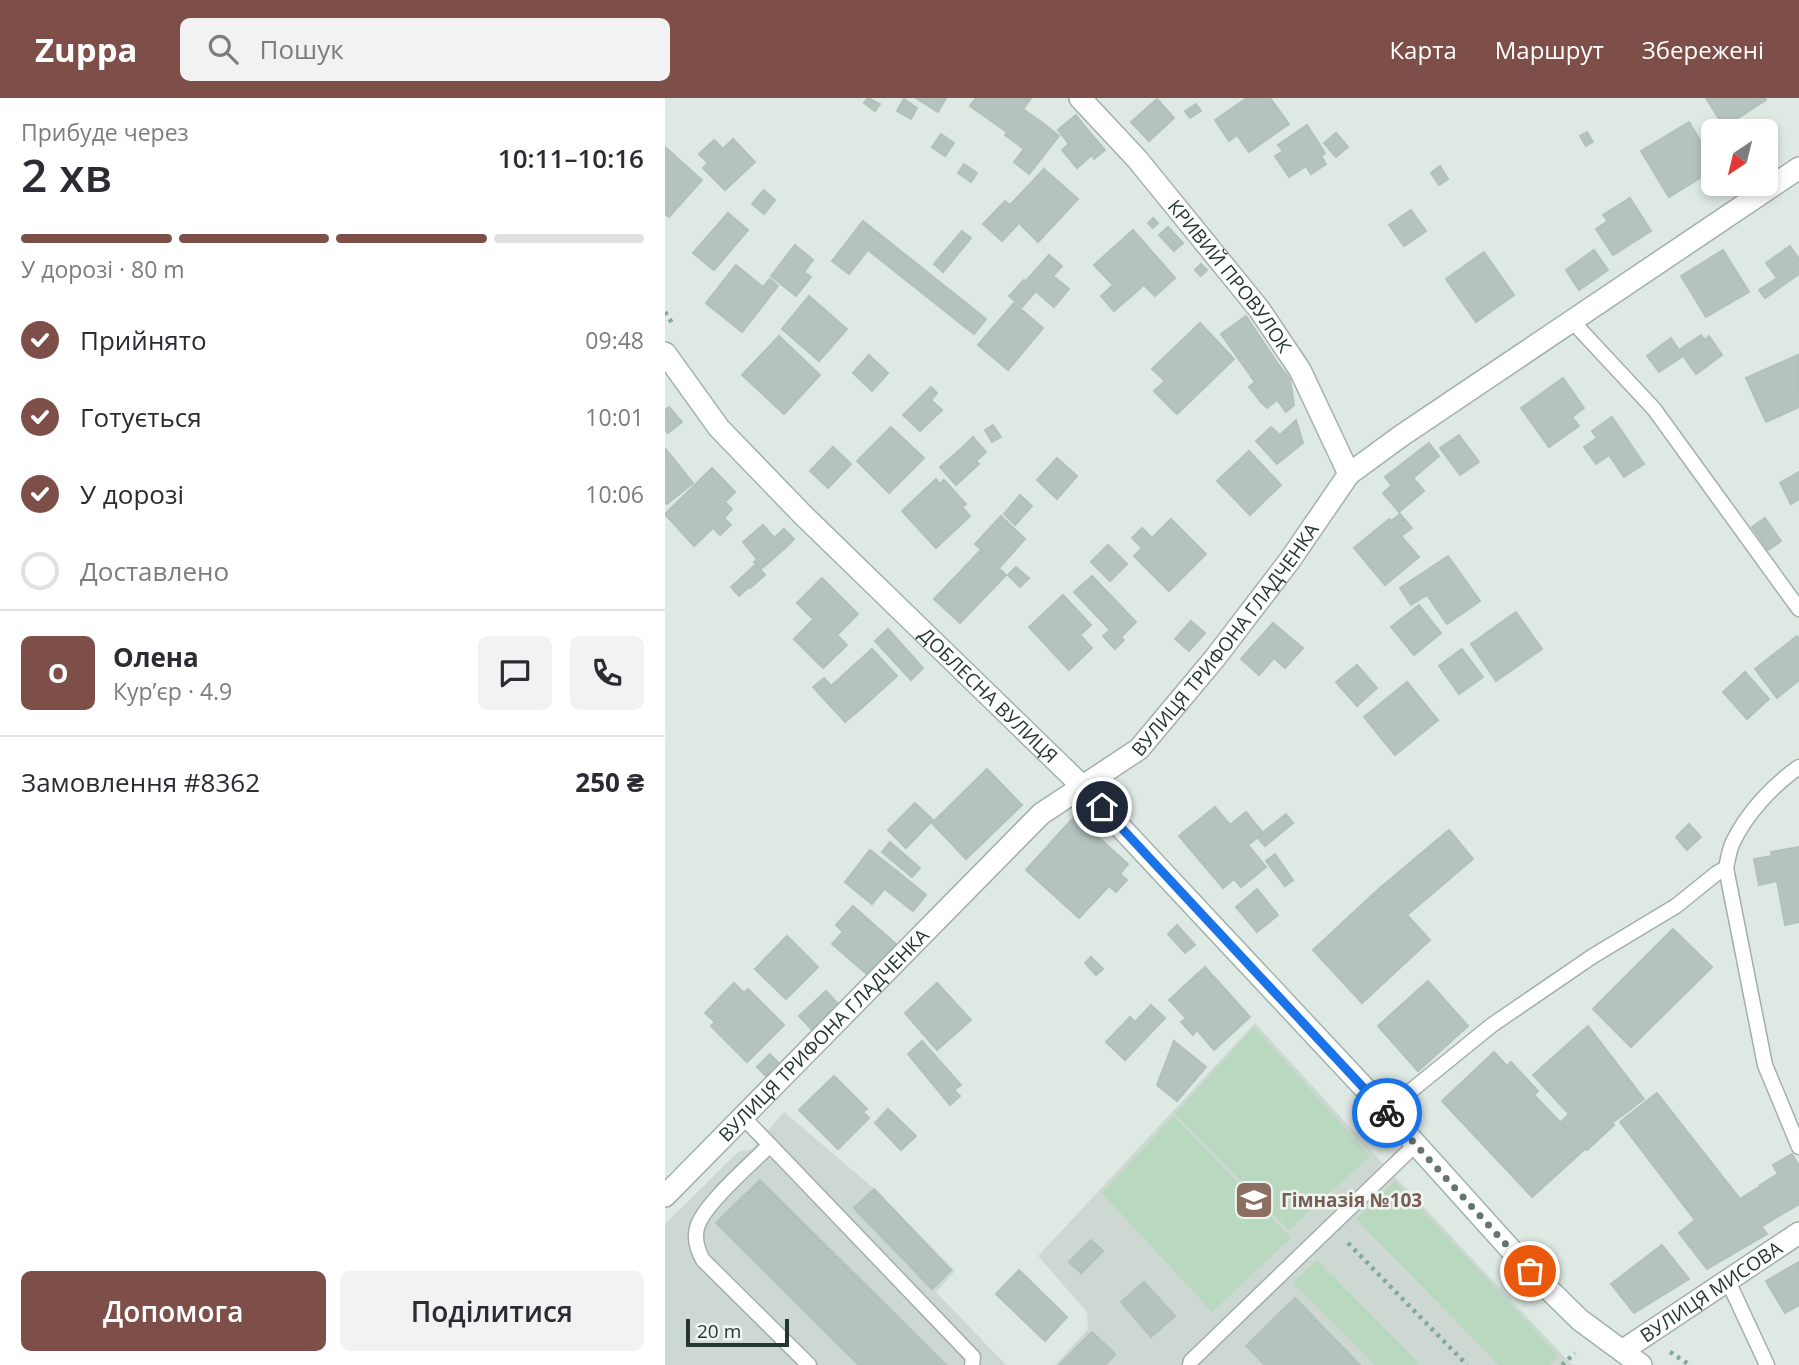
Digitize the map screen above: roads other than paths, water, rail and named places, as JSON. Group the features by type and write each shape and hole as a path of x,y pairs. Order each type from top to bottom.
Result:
{"street":[{"name":"КРИВИЙ ПРОВУЛОК","path":"1080,98 1137,159 1259,309 1300,370 1349,474"},
{"name":"ВУЛИЦЯ ТРИФОНА ГЛАДЧЕНКА","path":"665,1196 1041,814 1139,750 1282,571 1349,474 1799,168"},
{"name":"ДОБЛЕСНА ВУЛИЦЯ","path":"665,353 719,428 795,506 1083,787 1386,1111 1530,1271 1580,1320 1641,1365"},
{"name":"ВУЛИЦЯ МИСОВА","path":"1622,1351 1799,1233"}],"lane":[{"path":"1572,321 1654,410 1799,609"},
{"path":"1799,767 1769,793 1749,816 1732,844 1726,869 1765,1065 1799,1147"},
{"path":"1386,1111 1492,1025 1593,956 1675,906 1726,869"},
{"path":"743,1117 973,1357 972,1365"},
{"path":"770,1145 704,1211 696,1229 698,1250 703,1259 809,1365"},
{"path":"1190,1365 1191,1361 1415,1145"},
{"path":"1727,1279 1767,1365"}],"place":[{"name":"Гімназія №103","path":"1254,1200"}]}
